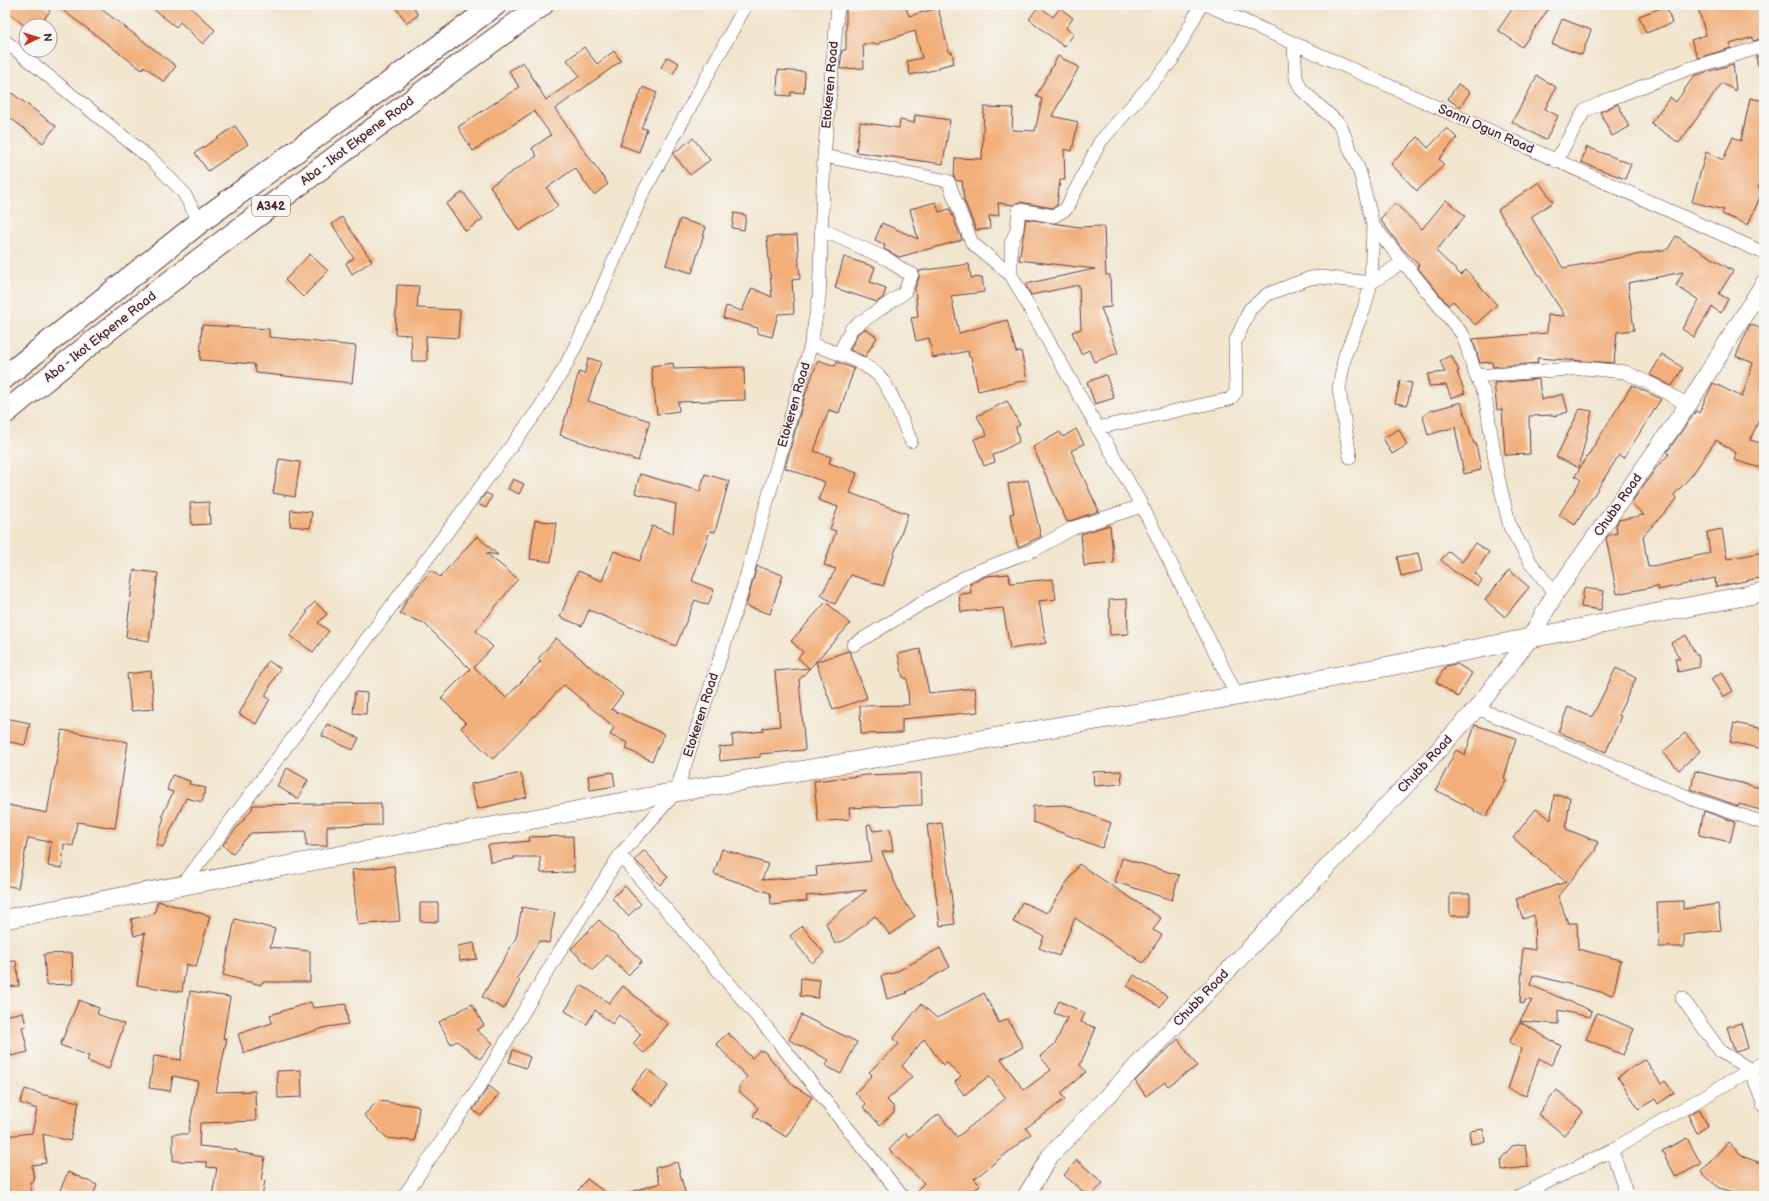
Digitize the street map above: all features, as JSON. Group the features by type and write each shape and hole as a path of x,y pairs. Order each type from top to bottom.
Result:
{"highway":[{"name":"A342","path":"5,377 200,222 495,5"},
{"name":"Aba - Ikot Ekpene Road","path":"5,413 201,258 442,77 542,5"}],"main road":[{"path":"5,919 676,792 1237,696 1764,592"}],"street":[{"path":"182,886 539,409 565,367 589,319 642,195 746,5"},
{"name":"Etokeren Road","path":"676,792 742,588 811,344 819,299 823,230 824,156 838,5"},
{"path":"1011,275 1011,244 1016,228 1019,210 1054,216 1066,209 1100,142 1172,60 1201,5"},
{"name":"Sanni Ogun Road","path":"1208,5 1764,253"},
{"path":"5,41 152,160 184,192 200,222"},
{"path":"1294,44 1296,78 1301,88 1340,124 1360,173 1373,225 1371,283 1364,308 1345,355 1339,389 1350,457"},
{"path":"1556,161 1584,111 1612,98 1688,69 1764,46"},
{"path":"824,156 948,181 972,243 1011,275 1142,506 1237,696"},
{"path":"1373,225 1463,335 1476,376 1485,395 1497,473 1510,527 1531,563 1555,594"},
{"path":"823,230 889,260 904,271 912,274 904,293 852,328 839,354"},
{"path":"1097,428 1230,399 1236,392 1235,342 1250,308 1268,294 1310,278 1320,277 1371,283 1403,262"},
{"name":"Chubb Road","path":"1026,1196 1050,1156 1403,788 1477,708 1530,638 1555,594 1688,405 1764,283"},
{"path":"811,344 839,354 878,375 885,385 910,441"},
{"path":"1476,376 1585,368 1626,372 1655,386 1688,405"},
{"path":"853,645 970,574 1036,550 1073,528 1142,506"},
{"path":"1477,708 1695,800 1764,823"},
{"path":"404,1196 480,1084 550,967 620,855 676,792"},
{"path":"620,855 777,1040 902,1196"},
{"path":"1682,998 1721,1052 1751,1070 1764,1106"},
{"path":"1519,1196 1612,1150 1764,1062"},
{"path":"1612,1150 1627,1196"}],"building":[{"path":"5,5 43,5 50,11 45,18 18,18 18,20 5,10"},
{"path":"56,5 96,5 176,66 164,82 144,66 142,70"},
{"path":"148,5 188,5 215,30 203,44 180,22 176,27"},
{"path":"394,5 412,5 418,15 407,23"},
{"path":"880,5 905,5 909,16 938,8 949,52 952,52 954,63 939,67 939,69 910,75 907,61 922,58 915,31 880,42 880,44 863,44 864,68 840,69 842,50 846,50 846,8 881,6"},
{"path":"1515,5 1551,5 1522,47 1498,30"},
{"path":"1697,5 1764,5 1764,38 1753,41 1753,37 1730,44 1731,48 1698,58 1691,40 1706,35"},
{"path":"1039,6 1053,17 1060,8 1073,18 1066,28 1074,34 1064,47 1029,19"},
{"path":"1666,6 1672,23 1646,33 1639,16"},
{"path":"1562,19 1591,30 1582,55 1552,44"},
{"path":"584,47 597,64 614,51 621,61 555,109 608,184 594,195 575,168 547,188 558,206 519,231 490,186 537,156 532,148 551,135 534,111 473,151 458,127 519,87 509,71 523,62 546,100 580,76 567,60"},
{"path":"1764,54 1764,64 1758,65 1756,57"},
{"path":"1058,56 1079,67 1052,116 1078,122 1072,151 1064,149 1065,180 1060,180 1057,205 1052,208 1020,202 1013,205 998,203 999,215 989,216 990,229 976,230 964,200 962,181 957,181 954,177 955,158 982,159 984,107 1013,108 1012,130 1035,131 1042,99 1036,96"},
{"path":"667,57 679,63 673,74 661,67"},
{"path":"1733,64 1736,91 1722,83 1679,143 1651,123 1670,97 1676,102 1694,76"},
{"path":"778,70 805,72 804,93 791,92 791,96 777,95"},
{"path":"1537,76 1556,87 1545,109 1558,116 1546,140 1512,122"},
{"path":"1458,84 1470,92 1460,107 1448,99"},
{"path":"643,87 657,93 641,128 647,129 639,152 620,145"},
{"path":"5,88 56,126 43,143 5,114"},
{"path":"1750,98 1764,101 1764,174 1758,188 1763,190 1748,225 1722,214 1724,210 1692,202 1706,152 1723,160 1733,137 1741,141"},
{"path":"1618,104 1629,127 1612,136 1600,112"},
{"path":"915,115 950,120 943,164 856,152 860,122 899,128 900,120 914,123"},
{"path":"235,126 248,144 208,171 195,153"},
{"path":"1447,128 1457,138 1439,159 1444,165 1417,191 1391,164 1418,137 1428,148"},
{"path":"693,138 710,160 690,175 673,154"},
{"path":"1587,147 1631,164 1625,179 1581,162"},
{"path":"1539,182 1553,202 1531,217 1563,268 1668,249 1676,236 1733,271 1719,294 1728,299 1721,313 1712,307 1694,337 1682,329 1699,300 1676,286 1683,272 1628,283 1634,330 1617,332 1614,363 1537,358 1538,363 1493,367 1492,362 1480,363 1473,339 1547,333 1548,315 1565,316 1498,210"},
{"path":"463,192 483,219 466,231 446,204"},
{"path":"1446,200 1465,216 1436,251 1461,275 1466,270 1497,305 1475,325 1453,301 1448,305 1417,267 1419,265 1402,248 1380,219 1395,203 1422,229"},
{"path":"936,202 939,212 950,209 962,240 899,257 884,249 885,245 875,240 882,223 918,239 910,209"},
{"path":"734,213 746,215 744,230 732,228"},
{"path":"342,217 372,261 352,274 346,263 354,258 332,224"},
{"path":"680,219 706,227 692,273 666,265"},
{"path":"1026,219 1079,227 1104,226 1106,275 1110,275 1111,307 1101,308 1118,353 1094,362 1089,350 1081,354 1072,332 1081,329 1079,285 1031,295 1025,284 1095,269 1019,260"},
{"path":"797,235 800,279 792,280 794,313 778,314 772,337 757,333 758,328 723,318 726,306 742,311 752,288 772,297 767,237"},
{"path":"310,254 328,271 303,297 285,280"},
{"path":"844,257 875,267 870,282 886,288 883,298 877,302 835,288"},
{"path":"969,264 971,278 982,277 984,292 951,296 959,333 1007,320 1016,352 1021,351 1027,380 978,391 971,357 969,357 968,351 933,358 929,338 916,341 911,318 918,317 915,288 919,277 919,271"},
{"path":"397,285 419,286 417,308 460,310 458,338 426,336 427,361 412,361 411,335 395,334"},
{"path":"1750,324 1764,330 1764,394 1760,406 1764,409 1750,440 1764,444 1764,458 1761,468 1734,460 1736,453 1716,440 1692,475 1674,495 1677,499 1643,536 1648,567 1710,553 1707,532 1722,529 1727,559 1764,552 1764,577 1716,587 1715,578 1658,590 1657,586 1617,594 1606,538 1609,535 1617,533 1616,525 1619,520 1644,515 1631,503 1656,468 1669,454 1667,452 1696,411 1699,413 1713,383 1742,397 1753,363 1736,356"},
{"path":"202,325 269,329 269,337 356,346 352,383 256,373 254,364 200,360"},
{"path":"865,329 877,337 865,357 850,350 858,333"},
{"path":"1662,354 1683,368 1672,386 1650,375"},
{"path":"1451,355 1459,371 1457,372 1465,393 1451,398 1446,385 1429,386 1428,374 1445,372 1440,361"},
{"path":"589,358 601,362 588,401 650,421 638,461 560,435 579,372 584,374"},
{"path":"818,360 835,366 837,362 854,369 839,413 829,410 814,451 831,457 829,463 857,473 850,493 908,514 883,586 851,575 835,604 821,595 836,569 824,565 836,531 830,529 838,507 818,500 825,482 785,468 805,395"},
{"path":"673,363 674,369 744,367 745,400 678,402 679,411 657,414 651,366"},
{"path":"1106,375 1114,398 1095,404 1087,382"},
{"path":"1539,379 1541,400 1563,394 1568,412 1554,416 1529,416 1530,454 1505,455 1502,409 1497,410 1494,383"},
{"path":"1400,381 1412,383 1407,405 1395,403"},
{"path":"1632,385 1661,399 1624,458 1619,455 1575,525 1559,515 1581,480 1575,476"},
{"path":"1007,401 1020,425 1016,427 1019,442 993,455 995,462 984,466 974,439 987,435 977,416"},
{"path":"1461,402 1474,444 1476,443 1481,470 1464,474 1455,427 1428,435 1423,416 1430,411"},
{"path":"1580,409 1592,411 1579,468 1556,457"},
{"path":"1076,429 1084,444 1071,451 1099,511 1067,522 1033,447 1060,432 1063,437"},
{"path":"1399,429 1407,445 1392,454 1383,438"},
{"path":"279,459 300,462 295,497 273,493"},
{"path":"640,474 700,491 705,474 729,481 715,532 710,531 692,581 714,590 708,605 695,600 676,646 589,610 582,626 560,617 578,571 602,581 614,551 640,561 652,526 673,534 676,504 635,493"},
{"path":"513,479 524,484 519,494 508,489"},
{"path":"1028,480 1041,537 1018,547 1010,514 1014,513 1008,484"},
{"path":"486,493 492,496 486,508 478,504"},
{"path":"209,502 210,524 192,525 190,503"},
{"path":"291,510 312,512 310,528 290,526"},
{"path":"535,520 556,523 551,562 530,559"},
{"path":"1110,526 1114,563 1084,566 1081,534"},
{"path":"477,536 498,555 486,553 518,579 476,631 493,647 474,667 506,698 541,661 538,659 556,638 623,694 611,709 664,734 652,761 626,749 628,743 610,735 614,727 564,685 493,759 461,728 466,723 441,698 470,669 424,623 400,614 406,601 431,570 440,577"},
{"path":"1475,543 1489,552 1475,573 1482,580 1478,586 1452,570 1441,560 1449,551 1462,562"},
{"path":"1418,553 1422,571 1401,576 1397,557"},
{"path":"757,566 783,575 770,614 746,606"},
{"path":"134,570 158,573 149,641 126,637"},
{"path":"1509,570 1529,587 1505,617 1485,600"},
{"path":"1009,574 1010,583 1053,579 1056,599 1039,601 1046,643 1010,649 1003,608 961,612 959,594 971,593 970,584 987,576"},
{"path":"1584,588 1604,591 1601,610 1581,607"},
{"path":"1127,599 1128,634 1110,635 1109,600"},
{"path":"315,602 327,614 318,623 329,631 313,652 290,636 308,612 306,611"},
{"path":"826,602 850,624 799,680 805,750 760,754 760,757 720,761 719,747 733,746 732,735 763,731 763,728 780,726 775,671 809,668 798,658 803,652 791,641"},
{"path":"1686,635 1696,655 1698,655 1700,667 1678,672 1675,659 1680,659 1671,643"},
{"path":"920,649 929,693 975,688 978,712 902,719 902,733 861,734 860,706 909,705 907,678 903,678 898,654"},
{"path":"848,651 850,652 867,698 833,710 816,662"},
{"path":"268,661 280,668 265,696 270,699 256,724 239,714"},
{"path":"1457,664 1472,673 1458,697 1436,682 1446,666"},
{"path":"1616,668 1636,678 1618,715 1621,716 1606,752 1558,732 1568,707 1592,717"},
{"path":"151,671 154,709 131,711 127,674"},
{"path":"1722,672 1733,691 1723,697 1711,679"},
{"path":"355,692 367,693 366,714 353,713"},
{"path":"5,718 30,723 25,745 5,741"},
{"path":"1734,723 1764,729 1764,749 1730,742"},
{"path":"327,724 359,738 353,750 322,736"},
{"path":"1475,725 1516,738 1504,778 1506,780 1486,817 1436,790 1456,750 1465,755"},
{"path":"62,730 128,742 115,828 77,822 73,846 64,844 62,868 48,866 51,842 28,838 18,888 5,885 5,818 8,805 47,813"},
{"path":"1685,733 1700,751 1679,770 1663,752"},
{"path":"287,768 308,780 298,799 277,786"},
{"path":"1121,771 1122,784 1094,786 1093,772"},
{"path":"1695,771 1764,789 1764,811 1739,804 1738,806 1691,789"},
{"path":"613,772 615,786 590,790 588,776"},
{"path":"521,773 527,797 477,809 471,784"},
{"path":"921,773 922,805 849,808 850,819 818,822 814,781 867,775"},
{"path":"172,775 190,781 189,784 206,788 202,802 186,798 163,847 156,845 164,817 162,816 173,792 167,790"},
{"path":"1554,795 1570,797 1566,829 1598,842 1595,851 1558,896 1568,923 1577,923 1578,949 1621,960 1613,995 1533,975 1530,985 1592,1011 1590,1017 1558,1010 1558,1024 1520,1021 1532,1000 1525,1000 1524,1004 1520,1003 1523,948 1535,950 1534,915 1523,919 1516,899 1566,882 1513,838 1536,809 1551,819"},
{"path":"381,803 381,825 327,826 327,846 306,846 306,831 251,833 232,854 223,845 252,809 253,805"},
{"path":"1066,805 1111,823 1102,848 1033,822 1033,806"},
{"path":"1704,811 1735,822 1730,842 1699,835"},
{"path":"942,823 955,924 940,926 927,825"},
{"path":"870,824 873,831 890,829 893,851 882,852 902,899 915,916 890,935 875,916 845,940 835,944 826,923 867,890 806,896 807,901 771,905 770,893 714,874 722,849 768,864 762,880 817,876 816,867 871,861 867,825"},
{"path":"573,836 574,872 541,873 540,857 514,857 514,859 490,862 488,845 530,841 529,837"},
{"path":"644,850 668,877 660,885 635,860"},
{"path":"1122,858 1179,875 1172,900 1115,882"},
{"path":"1079,864 1161,918 1153,930 1162,935 1143,963 1075,918 1059,956 1039,948 1044,936 1013,922 1022,902 1047,913"},
{"path":"394,866 400,921 358,925 352,870"},
{"path":"625,886 641,904 628,916 612,898"},
{"path":"1450,894 1470,894 1470,916 1450,916"},
{"path":"158,901 210,916 196,967 186,964 182,992 137,985 145,933 134,936 131,919 154,914"},
{"path":"1683,901 1683,909 1718,904 1721,930 1684,935 1684,947 1659,947 1657,902"},
{"path":"420,903 438,903 438,922 420,921"},
{"path":"522,907 555,913 549,943 539,941 517,978 520,980 504,1009 482,997 516,938"},
{"path":"235,919 275,929 270,947 310,951 310,982 262,982 261,985 223,975"},
{"path":"599,920 642,961 628,975 607,955 593,970 571,949"},
{"path":"802,926 824,953 812,963 790,936"},
{"path":"474,943 477,959 460,961 458,946"},
{"path":"940,948 950,967 906,992 908,993 887,999 881,976 894,973"},
{"path":"72,953 73,984 46,985 44,954"},
{"path":"16,961 19,986 5,987 5,962"},
{"path":"1134,975 1167,996 1160,1007 1127,986"},
{"path":"801,978 820,980 818,998 800,996"},
{"path":"581,985 609,1003 623,986 668,1024 644,1053 633,1044 641,1034 619,1015 612,1024 595,1010 587,1024 565,1011"},
{"path":"190,991 230,997 223,1039 227,1038 216,1092 255,1091 256,1121 200,1123 199,1146 237,1150 237,1152 265,1157 261,1180 265,1181 262,1196 212,1196 217,1168 207,1167 207,1162 173,1161 173,1134 188,1134 198,1081 173,1076 170,1091 149,1088 154,1056 181,1060"},
{"path":"984,993 999,1023 1008,1019 1023,1047 1001,1059 1024,1090 1051,1070 1040,1056 1055,1044 1067,1018 1054,1013 1059,1001 1085,1013 1081,1022 1096,1028 1080,1065 1086,1072 1061,1093 1065,1099 1026,1128 1031,1134 974,1179 980,1185 969,1196 924,1196 917,1190 924,1183 889,1150 905,1133 909,1137 939,1114 957,1137 1006,1098 989,1076 964,1095 955,1082 961,1076 946,1062 943,1065 924,1039 902,1066 912,1077 887,1100 894,1107 894,1112 880,1125 863,1107 866,1104 855,1093 872,1075 869,1072 899,1044 893,1039 921,1004 937,1018"},
{"path":"79,1000 99,1008 97,1014 124,1024 109,1069 87,1061 89,1056 60,1045"},
{"path":"311,1002 313,1008 346,1004 348,1024 327,1027 244,1053 238,1034 272,1023 270,1015"},
{"path":"472,1004 484,1026 476,1030 493,1043 480,1059 457,1041 451,1044 439,1022"},
{"path":"23,1012 26,1026 22,1027 28,1052 11,1056 5,1032 5,1016"},
{"path":"1597,1013 1634,1029 1623,1055 1586,1039"},
{"path":"801,1015 857,1042 841,1074 826,1066 829,1060 789,1040"},
{"path":"1520,1022 1561,1046 1551,1065 1539,1058 1526,1096 1508,1089 1521,1049 1509,1042"},
{"path":"1741,1023 1748,1048 1736,1052 1734,1050 1727,1027"},
{"path":"728,1033 752,1058 759,1051 764,1051 794,1086 812,1097 786,1137 753,1116 758,1108 739,1091 739,1087 747,1077 716,1044"},
{"path":"1178,1039 1197,1066 1168,1086 1165,1082 1146,1096 1135,1081"},
{"path":"513,1050 530,1057 526,1068 509,1062"},
{"path":"1645,1059 1661,1084 1665,1081 1674,1093 1658,1104 1655,1099 1639,1109 1618,1077"},
{"path":"647,1069 668,1086 653,1106 631,1088"},
{"path":"301,1070 302,1097 278,1098 277,1071"},
{"path":"489,1086 499,1094 481,1116 473,1110"},
{"path":"25,1089 44,1095 79,1102 70,1141 43,1134 46,1163 32,1165 34,1182 30,1182 32,1196 9,1196 5,1163 5,1136 32,1133 37,1109 20,1103"},
{"path":"1557,1090 1583,1112 1564,1135 1538,1114"},
{"path":"378,1101 419,1106 415,1141 387,1138 364,1115"},
{"path":"1699,1109 1708,1126 1697,1133 1688,1115"},
{"path":"1483,1129 1485,1142 1471,1144 1469,1131"},
{"path":"1687,1138 1701,1164 1676,1177 1662,1151"},
{"path":"1728,1142 1744,1157 1764,1164 1764,1185 1760,1196 1745,1196 1719,1188 1701,1172"},
{"path":"1525,1144 1528,1167 1502,1170 1501,1159 1512,1146"},
{"path":"1077,1160 1103,1183 1091,1196 1088,1196 1064,1175"},
{"path":"677,1162 686,1196 627,1196 627,1193 660,1183 655,1168"},
{"path":"68,1172 97,1185 93,1196 73,1196 60,1190"},
{"path":"587,1179 610,1196 574,1196"}]}
